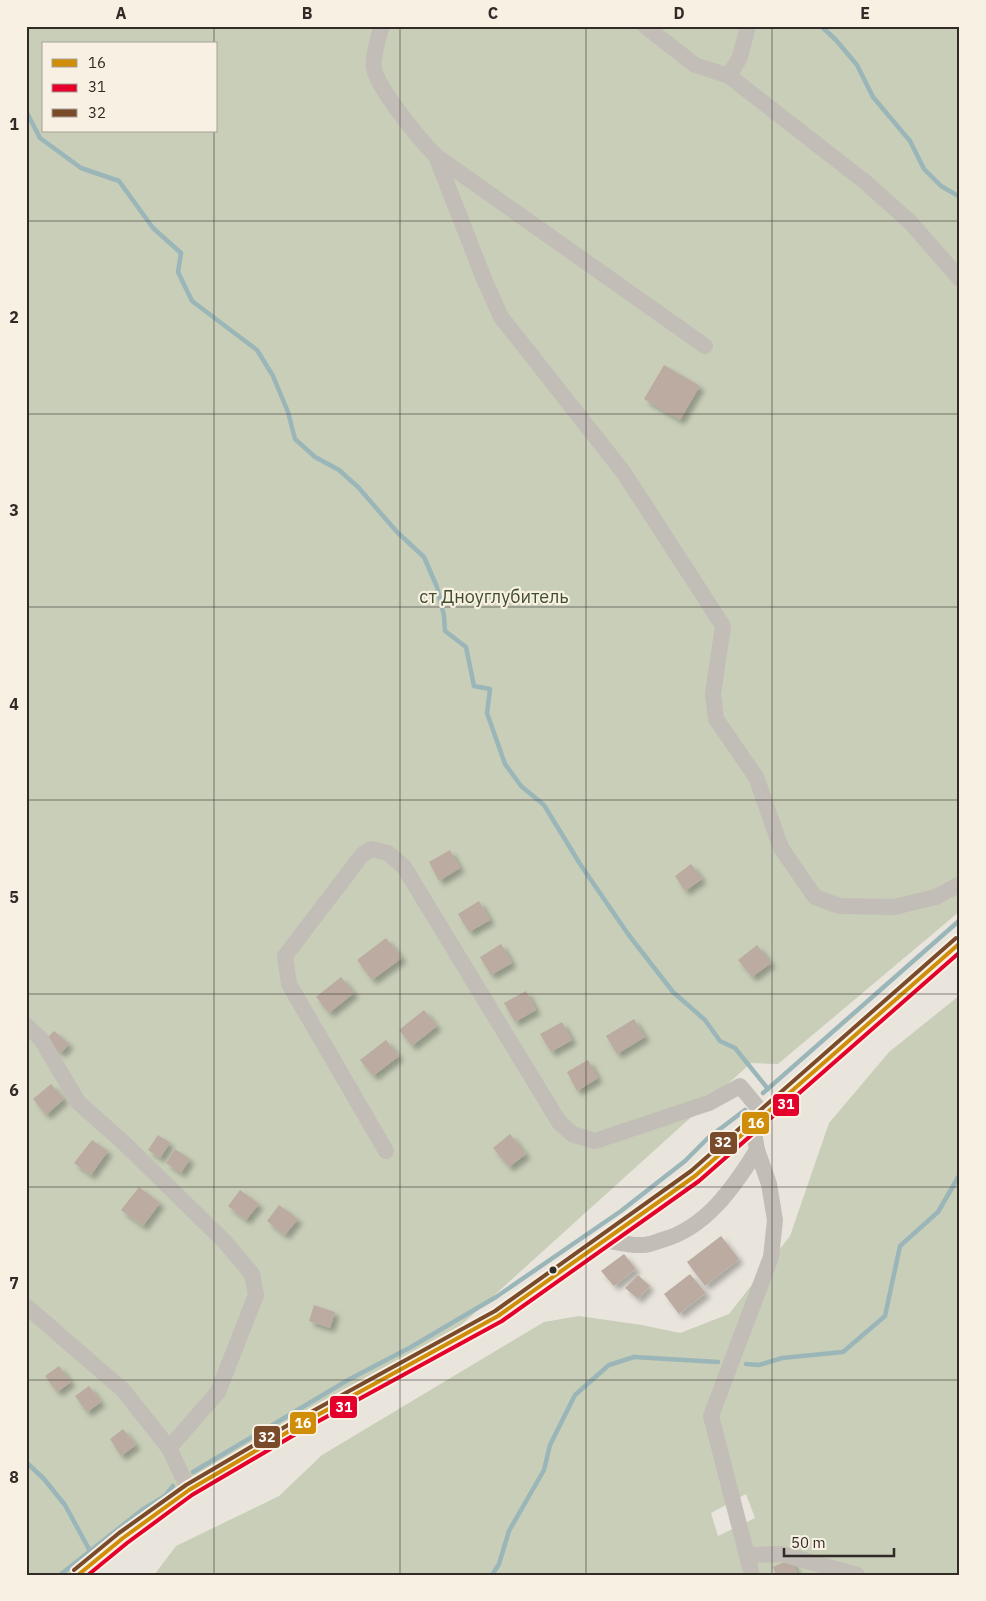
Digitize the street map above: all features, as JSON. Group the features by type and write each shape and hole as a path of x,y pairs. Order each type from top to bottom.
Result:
{"street":[{"path":"382,26 373,68 388,95 421,141 436,156 705,346"},
{"path":"645,26 694,65 730,76 864,181 910,222 960,279"},
{"path":"730,76 740,57 748,26"},
{"path":"436,156 484,279 501,317 624,473 723,626 713,694 716,719 756,778 781,848 816,897 839,906 894,907 936,897 960,884"},
{"path":"386,1151 289,984 285,956 362,855 370,849 388,853 404,867 558,1122 572,1134 595,1141 710,1103 740,1086 759,1121 757,1150 769,1184 775,1220 771,1257 711,1416 752,1575"},
{"path":"78,1575 123,1538 189,1490 303,1423 498,1316 695,1176 960,943"},
{"path":"26,1025 41,1039 78,1102 224,1241 252,1274 256,1295 218,1392 169,1448"},
{"path":"605,1240 644,1246 675,1236 695,1224 717,1204 738,1180 757,1150"},
{"path":"26,1306 123,1390 169,1448 189,1490"},
{"path":"748,1555 782,1554 857,1575"}],"green space":[{"name":"ст Дноуглубитель","path":"26,26 960,26 960,911 778,1064 751,1063 458,1328 187,1486 78,1575 26,1575"},
{"path":"960,995 960,1575 154,1575 176,1546 279,1496 322,1455 544,1322 579,1316 642,1325 680,1333 729,1314 790,1236 829,1123 889,1052","holes":["746,1494 755,1518 718,1536 711,1513"]}],"building":[{"path":"664,365 700,386 680,420 644,399"},
{"path":"450,850 460,868 439,881 429,862"},
{"path":"691,864 702,879 685,891 675,876"},
{"path":"479,901 490,920 469,932 458,914"},
{"path":"386,938 402,958 372,980 357,960"},
{"path":"501,944 512,963 491,975 480,957"},
{"path":"757,945 771,963 752,977 738,960"},
{"path":"341,977 354,993 329,1013 316,997"},
{"path":"526,991 536,1010 515,1022 504,1003"},
{"path":"424,1010 437,1026 412,1046 399,1030"},
{"path":"634,1019 645,1037 617,1054 606,1036"},
{"path":"562,1022 572,1040 551,1052 540,1034"},
{"path":"54,1031 69,1044 61,1053 45,1040"},
{"path":"386,1040 399,1056 373,1076 360,1060"},
{"path":"588,1060 598,1078 577,1091 567,1072"},
{"path":"51,1084 64,1099 46,1115 33,1099"},
{"path":"510,1134 526,1154 509,1167 493,1148"},
{"path":"158,1135 170,1143 160,1158 148,1150"},
{"path":"92,1140 108,1151 91,1175 74,1163"},
{"path":"175,1149 190,1159 181,1173 166,1163"},
{"path":"139,1187 160,1203 143,1226 121,1210"},
{"path":"240,1190 259,1204 246,1220 228,1206"},
{"path":"279,1205 298,1219 285,1235 267,1221"},
{"path":"721,1236 739,1259 705,1286 687,1262"},
{"path":"624,1254 636,1269 614,1286 601,1271"},
{"path":"690,1274 706,1293 679,1314 664,1294"},
{"path":"638,1275 650,1286 638,1299 625,1288"},
{"path":"314,1305 335,1312 330,1328 309,1321"},
{"path":"59,1366 71,1382 57,1392 45,1376"},
{"path":"89,1386 101,1402 87,1412 75,1396"},
{"path":"123,1429 136,1445 121,1456 110,1439"},
{"path":"791,1559 798,1575 776,1575 773,1567"}],"waterway":[{"path":"821,26 836,40 857,65 873,97 910,141 924,169 941,186 960,197"},
{"path":"26,111 40,138 81,168 119,181 153,228 181,253 178,272 192,301 257,350 273,376 288,412 295,439 315,457 339,470 358,487 397,532 424,557 437,587 444,616 445,631 466,647 474,686 490,689 487,713 505,764 521,786 544,805 580,864 628,934 673,992 705,1020 720,1041 735,1048 768,1089"},
{"path":"763,1093 960,920"},
{"path":"193,1472 348,1380 411,1347 496,1297 621,1211 685,1161 708,1138 745,1110"},
{"path":"746,1364 759,1365 782,1358 843,1352 885,1316 900,1246 938,1212 960,1174"},
{"path":"492,1575 499,1564 509,1531 544,1470 550,1445 575,1395 609,1365 634,1357 718,1362"},
{"path":"26,1462 44,1479 65,1505 90,1551"},
{"path":"60,1575 142,1510 165,1496 173,1486"}],"transit line":[{"name":"32","path":"74,1570 119,1533 186,1485 300,1418 495,1311 691,1171 956,938"},
{"name":"16","path":"78,1575 123,1538 189,1490 303,1423 498,1316 695,1176 960,943"},
{"name":"31","path":"88,1575 127,1543 192,1495 306,1428 502,1321 699,1181 960,952"}]}
